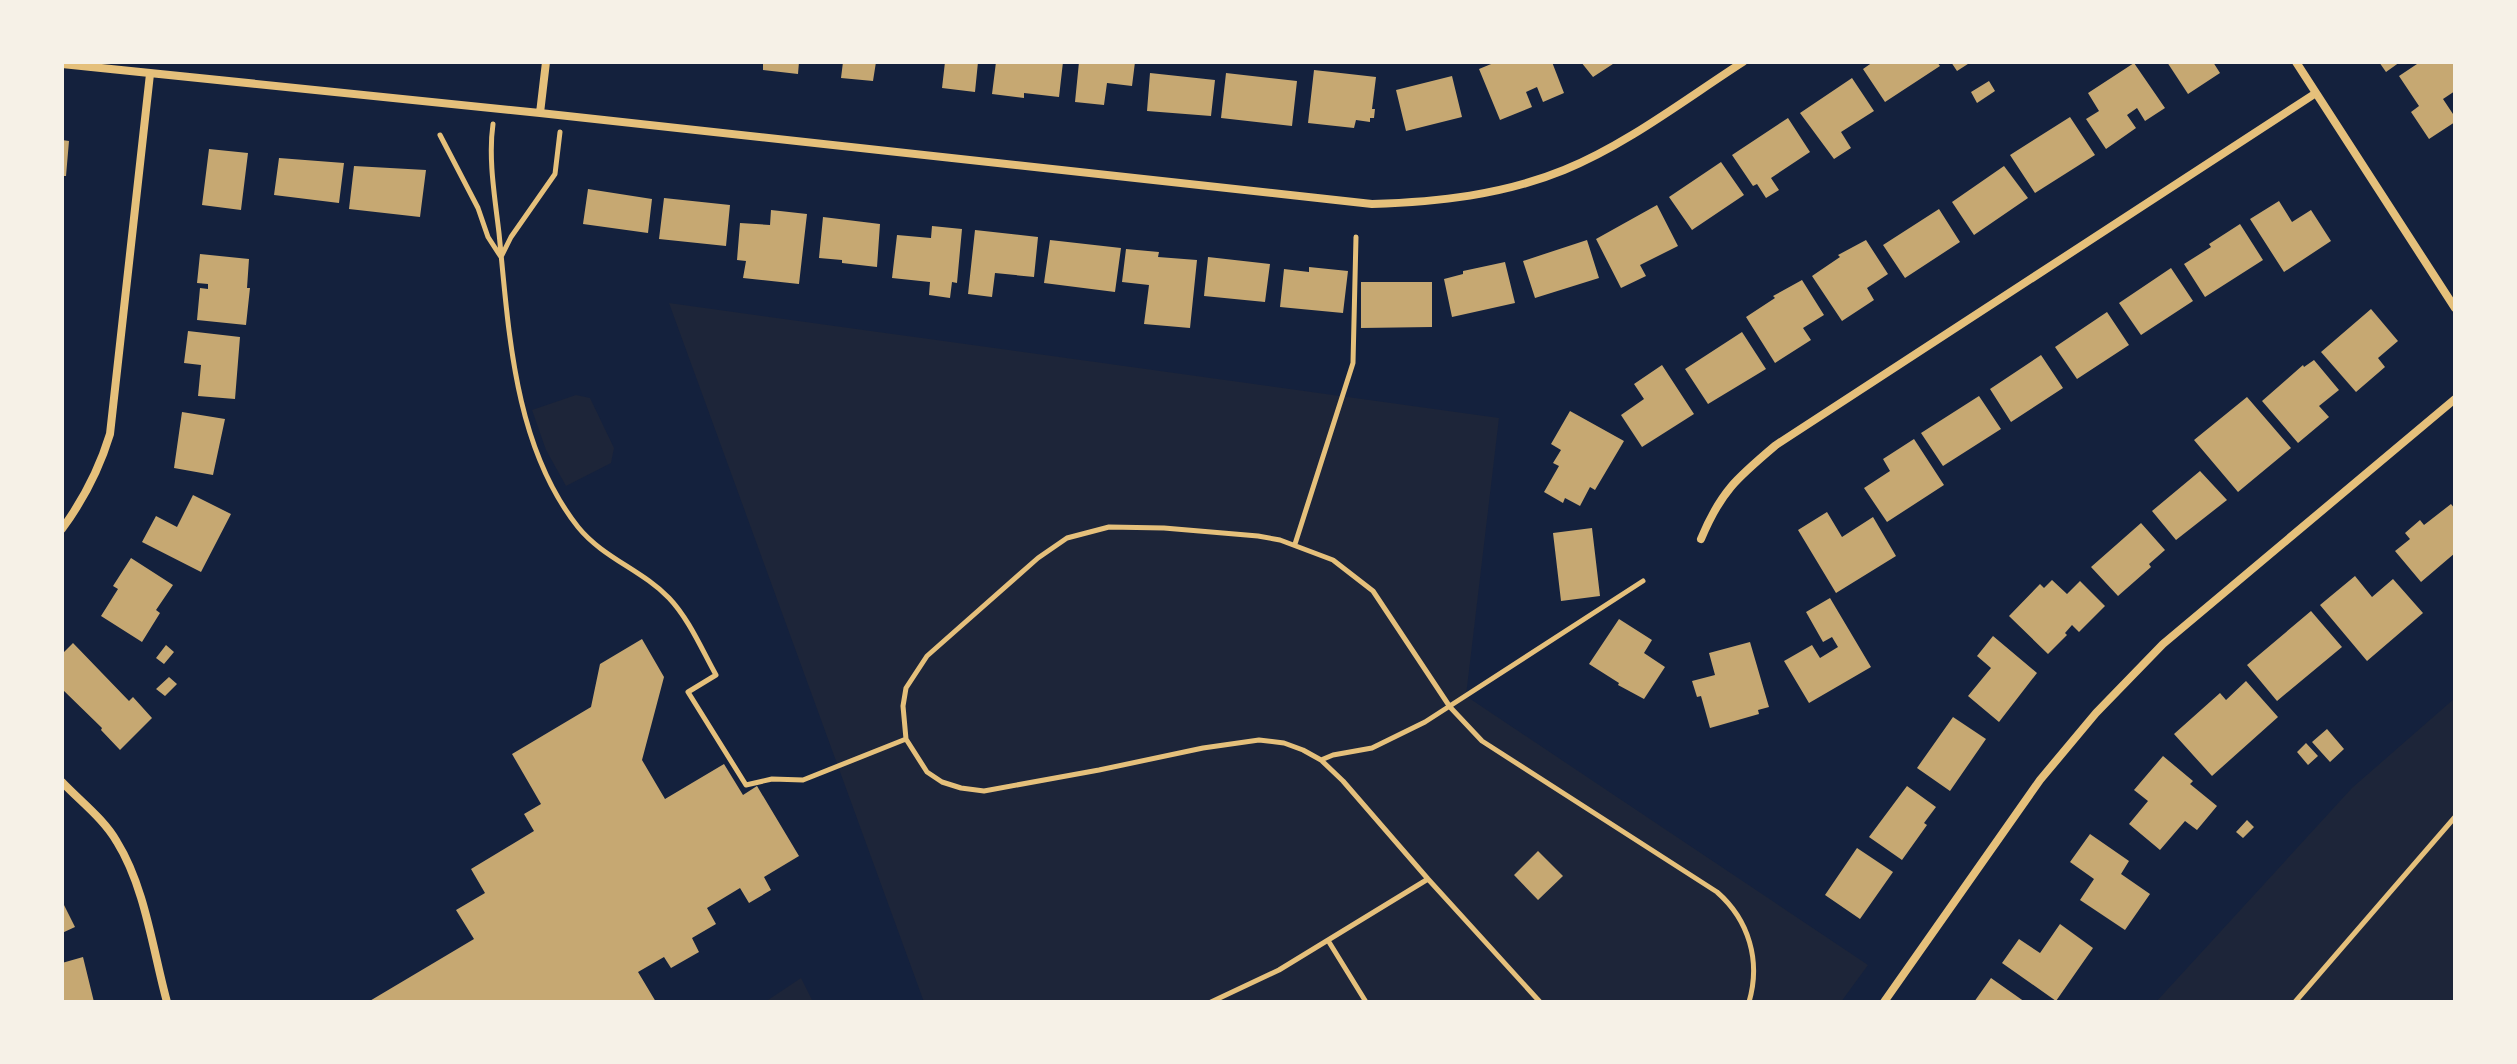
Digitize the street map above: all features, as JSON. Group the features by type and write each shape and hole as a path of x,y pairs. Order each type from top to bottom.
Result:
{"street":[{"path":"540,113 546,62"},
{"path":"62,64 499,108 1372,204 1461,198 1514,187 1566,170 1611,147 1743,62"},
{"path":"2296,62 2455,308"},
{"path":"62,529 95,477 110,434 150,74"},
{"path":"1701,539 1714,508 1735,479 1776,445 2316,93"},
{"path":"1884,1002 2040,780 2096,713 2163,644 2455,399"},
{"path":"62,782 115,838 129,863 167,1002"}],"path":[{"path":"499,108 492,127 494,180 512,346 527,426 556,494 581,531 594,544 653,584 682,614 716,675 688,692 746,785 772,779 803,780 906,739"},
{"path":"501,257 511,237 550,185 555,174 559,135 567,116"},
{"path":"440,135 478,208 488,237 501,257"},
{"path":"1295,544 1353,363 1356,237"},
{"path":"1540,1002 1343,781 1321,760 1303,750 1284,743 1259,740 984,791 961,788 942,782 927,772 906,739 903,706 906,688 927,656 1038,558 1067,538 1109,527 1164,528 1258,536 1295,544 1333,560 1373,591 1450,707 1470,730 1496,751 1717,892 1729,903 1739,916 1752,947 1754,979 1749,1002"},
{"path":"1321,760 1372,748 1425,722 1643,581"},
{"path":"2295,1002 2455,817"},
{"path":"1211,1002 1279,970 1428,879"},
{"path":"1329,941 1366,1002"}],"shaded area":[{"path":"669,303 1499,418 1466,696 1868,965 1841,1002 924,1002"},
{"path":"576,395 590,398 614,448 611,463 566,486 546,450 532,410"},
{"path":"2455,698 2455,1002 2156,1002 2352,788"},
{"path":"801,978 813,1002 765,1002"}],"building":[{"path":"763,62 799,62 798,74 763,70"},
{"path":"843,62 876,62 873,81 841,78"},
{"path":"945,62 978,62 975,92 942,88"},
{"path":"996,62 1063,62 1059,97 1024,93 1024,98 992,94"},
{"path":"1079,62 1135,62 1132,86 1107,83 1104,105 1075,102"},
{"path":"1496,62 1552,62 1564,93 1543,102 1537,87 1526,92 1532,107 1500,120 1479,69"},
{"path":"1581,62 1616,62 1593,77"},
{"path":"1873,62 1937,62 1940,66 1885,102 1863,69"},
{"path":"1951,62 1971,62 1957,71"},
{"path":"2167,62 2213,62 2220,73 2188,94"},
{"path":"2379,62 2400,62 2386,72"},
{"path":"2420,62 2455,62 2455,91 2443,99 2455,122 2429,139 2411,112 2419,106 2399,76"},
{"path":"2134,63 2165,108 2145,121 2137,108 2127,115 2136,128 2106,149 2086,119 2099,111 2088,93"},
{"path":"1314,70 1376,77 1372,109 1375,109 1374,118 1370,118 1370,122 1356,120 1354,128 1308,123"},
{"path":"1150,73 1215,80 1211,116 1147,111"},
{"path":"1226,73 1297,81 1292,126 1221,118"},
{"path":"1452,76 1462,117 1406,131 1396,90"},
{"path":"1852,78 1874,111 1841,132 1851,148 1834,159 1800,113"},
{"path":"1989,81 1995,91 1977,103 1971,92"},
{"path":"2070,117 2095,155 2035,193 2010,155"},
{"path":"1788,118 1810,152 1771,178 1779,190 1766,198 1757,184 1753,186 1732,155"},
{"path":"62,140 69,141 66,176 62,176"},
{"path":"209,149 248,153 241,210 202,205"},
{"path":"279,158 344,163 339,203 274,195"},
{"path":"1721,162 1744,195 1692,230 1669,197"},
{"path":"354,166 426,170 420,217 349,209"},
{"path":"2004,166 2028,198 1974,235 1952,202"},
{"path":"588,189 652,199 648,233 583,224"},
{"path":"664,198 730,205 726,246 659,239"},
{"path":"2279,201 2292,222 2311,210 2331,241 2284,272 2250,219"},
{"path":"1657,205 1678,246 1640,265 1646,276 1621,288 1596,239"},
{"path":"1939,209 1960,242 1905,278 1883,245"},
{"path":"771,210 807,214 799,284 743,278 746,261 737,260 740,223 770,225"},
{"path":"823,217 880,224 877,267 819,258"},
{"path":"2240,224 2263,260 2205,297 2184,264"},
{"path":"932,226 962,229 957,283 952,282 950,298 929,295 930,282 892,278 897,235 931,238"},
{"path":"975,230 1038,237 1034,277 995,273 992,297 968,294"},
{"path":"1050,240 1121,248 1115,292 1044,283"},
{"path":"1587,240 1599,278 1535,298 1523,261"},
{"path":"1866,240 1888,274 1867,288 1874,300 1842,321 1812,276 1840,257 1838,255"},
{"path":"1126,249 1159,252 1158,257 1197,260 1190,328 1144,324 1149,285 1122,282"},
{"path":"200,254 249,259 246,325 197,320 200,288 208,289 208,284 197,283"},
{"path":"1208,257 1270,264 1265,302 1204,296"},
{"path":"1505,262 1515,303 1452,317 1444,279 1463,274 1463,271"},
{"path":"1309,267 1348,271 1343,313 1280,307 1284,269 1309,272"},
{"path":"2171,268 2193,301 2141,335 2119,303"},
{"path":"1802,280 1824,315 1803,328 1811,340 1775,363 1746,317 1775,298 1773,296"},
{"path":"1361,282 1432,282 1432,327 1361,328"},
{"path":"2371,309 2398,341 2378,358 2385,367 2356,392 2321,352"},
{"path":"2107,312 2129,345 2077,379 2055,347"},
{"path":"188,331 240,337 235,399 198,396 201,365 184,363"},
{"path":"1742,332 1766,369 1708,404 1685,369"},
{"path":"2041,355 2063,388 2011,422 1990,389"},
{"path":"2314,360 2339,390 2319,406 2329,417 2298,443 2262,401 2303,365"},
{"path":"1662,365 1694,414 1642,447 1621,415 1644,399 1634,384"},
{"path":"1979,396 2001,429 1943,466 1921,433"},
{"path":"2247,397 2291,448 2238,492 2194,440"},
{"path":"1570,411 1624,441 1595,490 1590,487 1580,506 1565,498 1563,503 1544,492 1559,466 1553,463 1561,450 1551,444"},
{"path":"182,412 225,419 213,475 174,468"},
{"path":"1914,439 1944,485 1887,522 1864,488 1890,471 1883,459"},
{"path":"2200,471 2227,500 2176,540 2152,511"},
{"path":"193,495 231,514 201,572 142,542 156,516 177,527"},
{"path":"2451,504 2455,509 2455,553 2421,582 2395,551 2410,539 2405,533 2420,520 2424,525"},
{"path":"1827,512 1842,537 1873,517 1896,556 1836,593 1798,530"},
{"path":"2141,523 2165,550 2118,596 2091,567"},
{"path":"1592,528 1600,596 1561,601 1553,533"},
{"path":"131,558 173,585 156,610 160,613 142,642 101,616 118,589 113,586"},
{"path":"2355,576 2372,597 2393,579 2423,613 2367,661 2320,605"},
{"path":"2052,580 2067,594 2080,581 2105,606 2079,632 2072,625 2065,633 2067,635 2048,654 2009,616 2040,584 2044,588"},
{"path":"1830,598 1871,667 1809,703 1784,661 1812,645 1820,658 1838,647 1832,637 1823,642 1806,612"},
{"path":"2311,611 2342,647 2277,701 2247,665"},
{"path":"1619,619 1652,640 1644,653 1665,667 1644,699 1589,664"},
{"path":"1993,636 2037,673 1999,722 1968,696 1991,668 1977,656"},
{"path":"642,639 664,677 642,760 665,799 724,764 743,795 757,786 799,856 764,877 771,890 749,903 740,888 707,908 716,924 692,938 699,952 671,968 664,957 638,972 656,1002 368,1002 474,939 456,910 485,893 471,869 534,831 524,814 541,804 512,754 591,707 600,664"},
{"path":"1750,642 1769,707 1758,710 1759,714 1710,728 1701,696 1697,697 1692,681 1715,675 1709,653"},
{"path":"73,643 129,701 133,697 152,718 120,750 62,689 62,654"},
{"path":"166,645 174,652 164,664 156,658"},
{"path":"169,677 177,684 165,696 156,689"},
{"path":"2246,681 2278,717 2212,776 2174,734 2220,693 2226,700"},
{"path":"1953,717 1986,739 1950,791 1917,768"},
{"path":"2327,729 2344,749 2330,762 2312,742"},
{"path":"2306,743 2318,756 2308,765 2297,752"},
{"path":"2163,756 2217,806 2197,830 2185,821 2160,850 2129,824 2148,801 2134,790"},
{"path":"1907,786 1936,807 1902,860 1869,837"},
{"path":"2247,820 2254,827 2243,838 2236,832"},
{"path":"2090,834 2129,861 2121,874 2150,894 2125,930 2080,900 2094,879 2070,862"},
{"path":"1857,848 1893,872 1860,919 1825,895"},
{"path":"1538,851 1563,876 1538,900 1514,875"},
{"path":"62,901 75,927 62,933"},
{"path":"2060,924 2093,948 2056,1001 2002,963 2019,939 2040,953"},
{"path":"83,957 94,1002 62,1002 62,963"},
{"path":"1991,978 2025,1002 1974,1002"}]}
